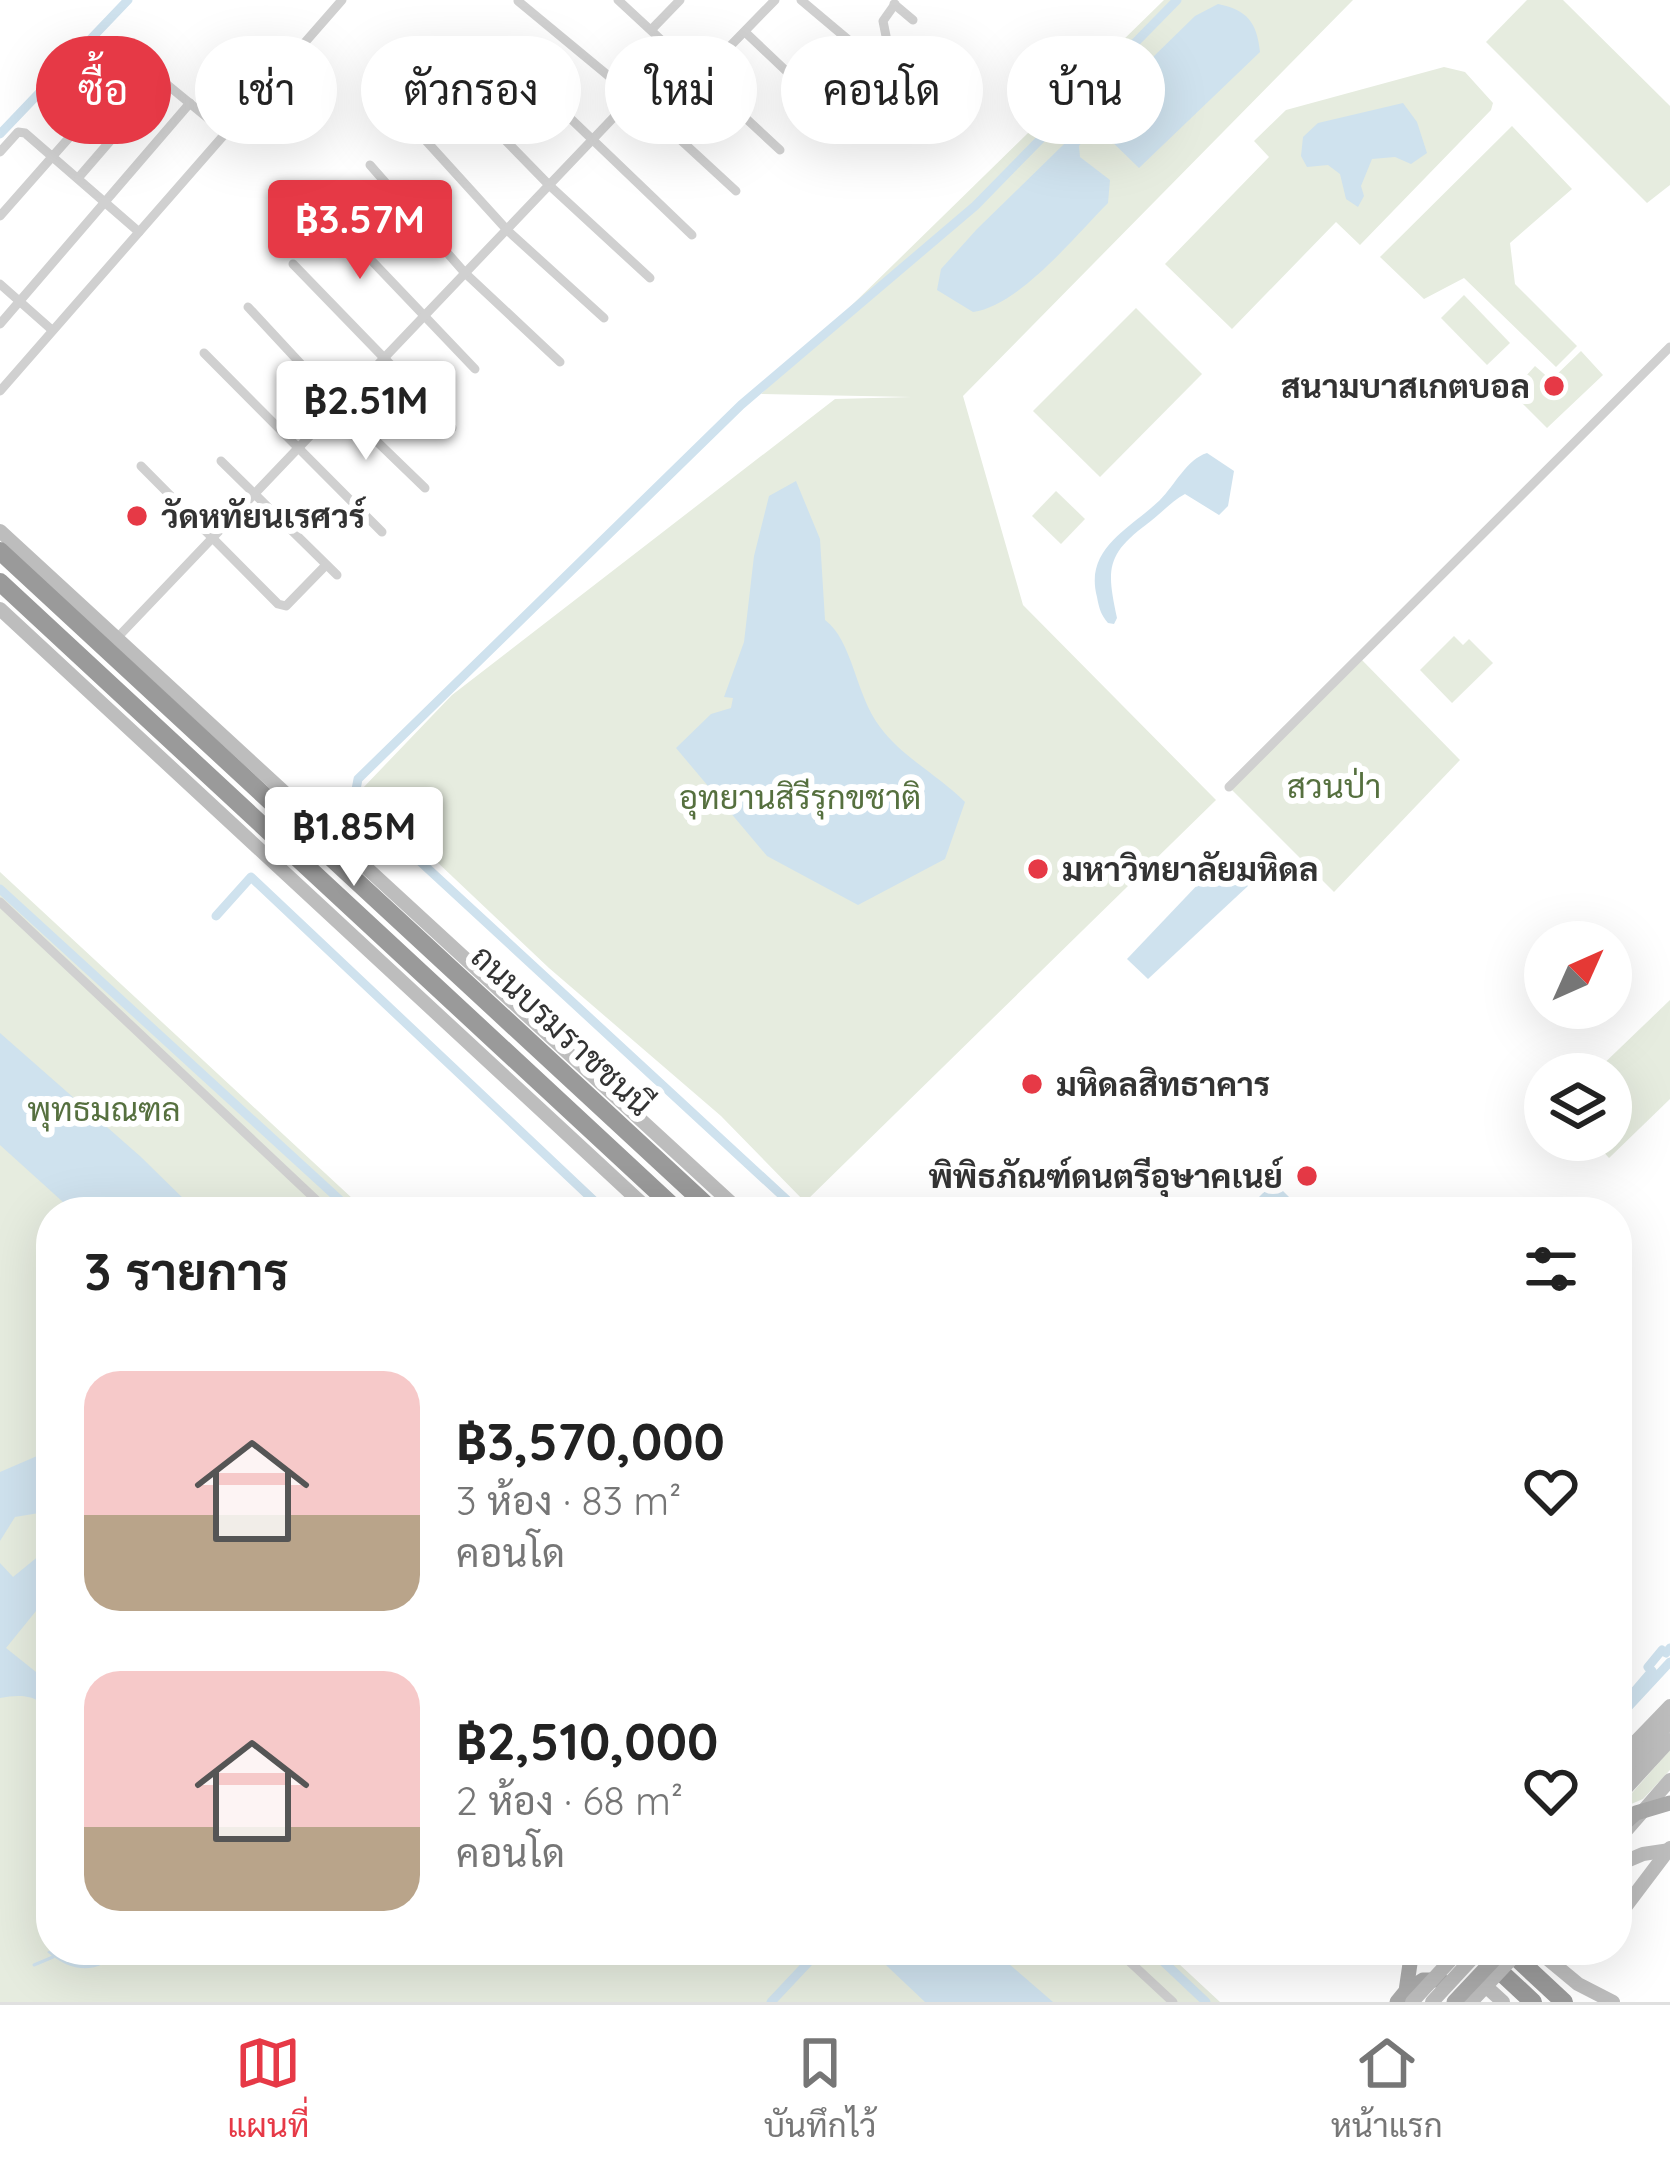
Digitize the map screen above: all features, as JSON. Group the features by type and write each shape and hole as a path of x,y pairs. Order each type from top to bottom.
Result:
{"highway":[{"name":"ถนนบรมราชชนนี","path":"0,550 698,1197"},
{"name":"ถนนบรมราชชนนี","path":"0,582 664,1197"},
{"path":"626,1130 710,1197"},
{"path":"1494,1965 1533,2002"},
{"path":"1522,1965 1564,2002"}],"main road":[{"path":"0,531 725,1197"},
{"path":"0,609 635,1197"},
{"path":"1632,1745 1670,1706"},
{"path":"1632,1764 1670,1722"},
{"path":"1632,1782 1670,1740"},
{"path":"1632,1824 1670,1780"},
{"path":"1632,1817 1670,1803"},
{"path":"1632,1859 1670,1849"},
{"path":"1632,1898 1670,1849"},
{"path":"1405,1998 1410,1965"},
{"path":"1405,1998 1443,1965"},
{"path":"1464,1965 1503,2002"},
{"path":"1432,2002 1465,1965"},
{"path":"1454,2002 1490,1965"},
{"path":"1405,1998 1423,1980 1443,1980 1473,2002 1506,1965"},
{"path":"1555,1965 1612,2002"}],"street":[{"path":"311,36 342,0"},
{"path":"619,0 658,36"},
{"path":"651,30 680,0"},
{"path":"742,36 775,0"},
{"path":"801,0 845,36"},
{"path":"518,1 605,73"},
{"path":"886,36 883,21 893,2 913,20"},
{"path":"746,32 781,66"},
{"path":"171,88 195,107"},
{"path":"0,323 190,103"},
{"path":"117,638 605,127"},
{"path":"757,128 780,150"},
{"path":"581,130 692,235"},
{"path":"0,152 22,131 139,232"},
{"path":"0,216 63,144"},
{"path":"80,177 109,144"},
{"path":"0,391 216,144"},
{"path":"429,144 507,230 604,318"},
{"path":"509,144 650,278"},
{"path":"686,144 736,190"},
{"path":"370,165 466,273 560,362"},
{"path":"330,218 476,368"},
{"path":"292,265 452,428"},
{"path":"0,284 52,330"},
{"path":"248,307 425,488"},
{"path":"1229,787 1670,347"},
{"path":"204,353 382,532"},
{"path":"221,461 337,575"},
{"path":"141,466 282,606 326,565"},
{"path":"0,902 313,1197"},
{"path":"1133,1965 1173,2002"}],"green space":[{"name":"อุทยานสิรีรุกขชาติ","path":"1164,0 1353,0 963,396 1023,605 1216,800 810,1197 800,1197 721,1116 549,968 361,790 452,695 835,399 912,397 761,394 1017,144 1165,144 1165,36 1127,36"},
{"path":"1527,0 1563,0 1670,106 1670,185 1647,203 1486,42"},
{"path":"1444,67 1465,72 1493,103 1491,110 1360,245 1336,222 1232,329 1165,264 1269,157 1254,141 1286,110"},
{"path":"1512,126 1572,189 1510,243 1515,284 1577,346 1556,367 1464,278 1424,299 1380,257"},
{"path":"1464,295 1510,343 1487,365 1441,318"},
{"path":"1136,308 1202,374 1100,477 1033,411"},
{"name":"สนามบาสเกตบอล","path":"1581,351 1603,375 1547,428 1511,392 1535,366 1551,380"},
{"path":"1056,491 1085,519 1061,544 1032,516"},
{"path":"1454,636 1463,645 1469,639 1493,663 1452,703 1420,670"},
{"name":"สวนป่า","path":"1360,658 1460,760 1334,892 1229,787"},
{"name":"พุทธมณฑล","path":"0,872 351,1197 36,1197 36,1965 1180,1965 1220,2002 0,2002"},
{"path":"1670,1000 1670,1099 1632,1136 1632,1053 1615,1053"},
{"path":"1670,1750 1670,1770 1643,1799 1632,1804 1632,1793"}],"water":[{"path":"1218,4 1236,10 1249,19 1260,52 1165,143 1165,45 1195,16"},
{"path":"1403,103 1417,122 1427,153 1411,164 1395,157 1372,159 1358,207 1346,199 1340,174 1328,165 1307,167 1301,156 1303,137 1318,123"},
{"path":"1064,144 1081,144 1080,157 1110,180 1108,203 1063,251 1009,297 973,312 937,290 941,269"},
{"path":"1114,144 1164,144 1139,168"},
{"path":"1207,453 1234,471 1228,506 1219,515 1185,494 1133,535 1112,565 1117,618 1114,624 1108,623 1095,580 1103,552 1160,500 1193,461"},
{"path":"796,481 820,539 825,620 842,641 872,714 899,748 965,802 945,859 858,905 767,856 676,748 711,714 731,708 733,698 724,697 744,642 754,556 769,496"},
{"path":"1222,859 1249,885 1148,979 1127,959"},
{"path":"0,1033 182,1197 57,1197 0,1145"},
{"path":"1274,1182 1289,1197 1259,1197"},
{"path":"36,1456 36,1514 15,1517 0,1541 0,1472"},
{"path":"36,1558 36,1611 6,1648 36,1672 36,1700 0,1698 0,1563 13,1577"},
{"path":"886,1965 1010,1965 1053,2002 925,2002"}],"waterway":[{"path":"0,134 128,0"},
{"path":"784,1197 374,819 355,795 358,779 741,405 975,206 1177,0"},
{"path":"216,916 251,877 590,1197"},
{"path":"0,889 337,1197"},
{"path":"1632,1694 1652,1671 1648,1667 1662,1650 1666,1653 1670,1648"},
{"path":"1632,1703 1670,1662"},
{"path":"771,2002 806,1965"},
{"path":"1167,1965 1206,2002"}],"place":[{"name":"สนามบาสเกตบอล","path":"1554,386"},
{"name":"วัดหทัยนเรศวร์","path":"137,516"},
{"name":"มหาวิทยาลัยมหิดล","path":"1038,869"},
{"name":"มหิดลสิทธาคาร","path":"1032,1084"},
{"name":"พิพิธภัณฑ์ดนตรีอุษาคเนย์","path":"1307,1176"}]}
